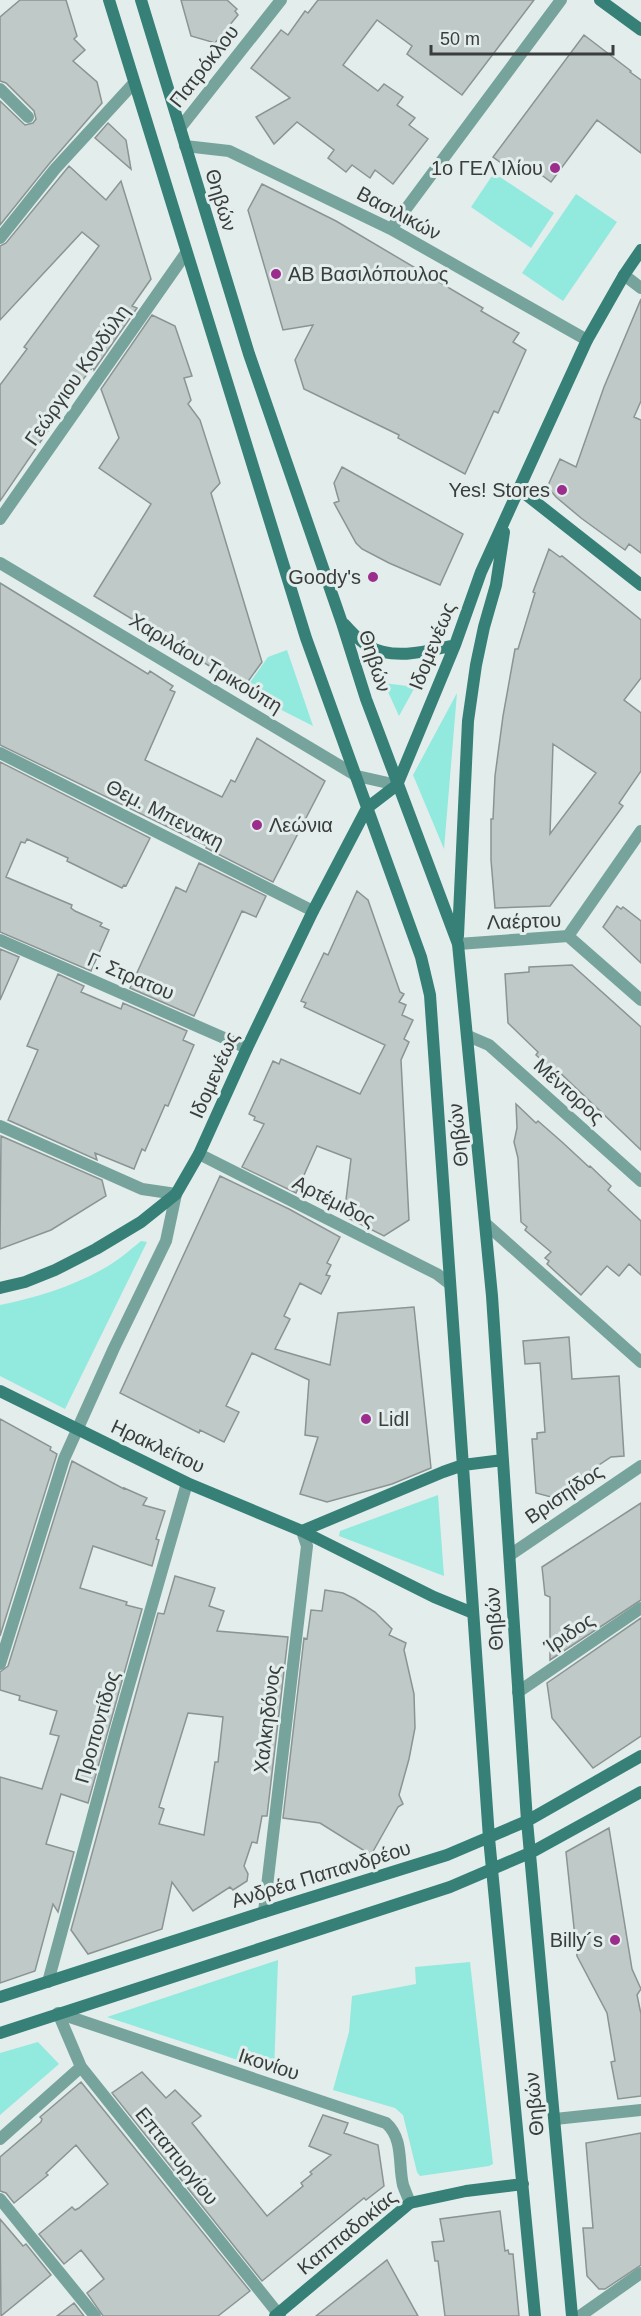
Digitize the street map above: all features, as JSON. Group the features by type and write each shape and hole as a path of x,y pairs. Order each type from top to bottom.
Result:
{"main road":[{"name":"Θηβών","path":"109,0 306,638 421,957 430,996 489,1838 535,2316"},
{"name":"Θηβών","path":"141,0 252,364 397,785 458,944 486,1224 527,1821 572,2316"},
{"path":"600,0 641,30"},
{"name":"Ιδομενέως","path":"176,1194 199,1154 313,911 367,808 397,785 455,645 481,572 587,340 641,250"},
{"path":"519,489 641,585"},
{"name":"Ιδομενέως","path":"458,944 468,721 480,646 496,585 505,522"},
{"path":"342,623 366,646 381,652 400,654 455,645"},
{"path":"0,1288 55,1270 96,1249 141,1222 176,1194"},
{"name":"Ηρακλείτου","path":"0,1391 187,1482 302,1531 434,1597 473,1613"},
{"path":"302,1531 463,1466 503,1460"},
{"name":"Ανδρέα Παπανδρέου","path":"0,1997 447,1855 527,1821 641,1756"},
{"path":"0,2032 450,1887 531,1852 641,1792"},
{"name":"Καππαδοκίας","path":"277,2315 410,2203 466,2191 522,2184"}],"street":[{"name":"Πατρόκλου","path":"180,128 281,0"},
{"path":"391,229 561,0"},
{"path":"0,238 55,170 134,83"},
{"path":"0,89 27,117"},
{"name":"Βασιλικών","path":"184,146 229,151 391,229 587,340"},
{"name":"Γεώργιου Κονδύλη","path":"0,519 186,253"},
{"path":"624,275 641,288"},
{"name":"Χαριλάου Τρικούπη","path":"0,564 357,776 397,785"},
{"name":"Θεμ. Μπενακη","path":"0,753 313,911"},
{"path":"568,936 641,831"},
{"name":"Λαέρτου","path":"458,944 568,936 641,1000"},
{"name":"Γ. Στρατου","path":"0,940 247,1048"},
{"name":"Μέντορος","path":"468,1036 489,1045 641,1181"},
{"path":"0,1126 142,1189 176,1194"},
{"name":"Αρτέμιδος","path":"199,1154 437,1274 450,1284"},
{"name":"Ιδομενέως","path":"0,1664 64,1459 166,1241 176,1194"},
{"path":"486,1224 641,1362"},
{"name":"Βρισηίδος","path":"510,1555 641,1466"},
{"name":"Προποντίδος","path":"48,1982 115,1734 187,1482"},
{"name":"Χαλκηδόνος","path":"264,1912 307,1546 302,1531"},
{"name":"Ίριδος","path":"518,1692 641,1608"},
{"name":"Επταπυργίου","path":"58,2013 81,2067 277,2315"},
{"name":"Ικονίου","path":"58,2013 386,2123 398,2140 404,2186 410,2203"},
{"path":"0,2139 81,2067"},
{"path":"555,2119 641,2110"},
{"path":"0,2199 95,2316"},
{"path":"580,2316 641,2273"}],"shaded area":[{"path":"494,173 554,213 531,248 471,207"},
{"path":"576,194 617,222 563,301 522,273"},
{"path":"287,650 313,726 244,691 268,657"},
{"path":"384,683 415,687 399,716"},
{"path":"457,693 444,849 413,775"},
{"path":"141,1241 147,1242 65,1409 0,1376 0,1305 40,1295 78,1281 113,1263"},
{"path":"438,1495 444,1576 339,1536 340,1531"},
{"path":"278,1960 274,2072 107,2017"},
{"path":"470,1962 493,2164 420,2176 417,2172 403,2115 395,2108 333,2090 349,2032 352,1996 416,1984 415,1967"},
{"path":"38,2042 59,2064 0,2115 0,2053"}],"building":[{"path":"20,0 66,0 77,36 74,39 85,50 73,61 97,82 102,103 0,225 0,101 25,125 33,123 36,119 34,111 6,83 0,81 0,17"},
{"path":"181,0 227,0 237,9 235,11 238,15 215,43 191,36"},
{"path":"318,0 534,0 462,95 407,54 412,46 377,20 343,65 378,91 384,84 403,97 397,105 415,118 409,125 428,139 393,184 375,170 370,178 352,165 346,172 328,158 334,150 297,122 274,144 256,117 290,98 251,68 281,30 288,35 305,11 308,13"},
{"path":"584,35 641,80 641,153 597,120 551,182 528,165 519,176 493,157"},
{"path":"108,123 126,140 131,169 95,138"},
{"path":"69,166 106,200 121,181 151,279 132,306 137,308 94,370 93,367 49,415 54,422 0,501 0,385 27,349 24,347 99,246 82,232 0,320 0,246 6,243"},
{"path":"262,184 336,221 483,308 481,311 519,333 513,342 526,350 498,413 494,411 465,474 398,438 399,435 304,389 295,360 313,325 283,330 248,210"},
{"path":"641,299 641,401 634,417 641,420 641,553 629,544 625,550 581,518 556,497 550,490 549,483 560,459 576,467 604,387"},
{"path":"152,315 175,326 192,376 184,378 191,400 188,404 200,420 220,483 211,493 262,662 244,687 94,596 151,504 99,468 119,438 101,389"},
{"path":"342,467 463,534 440,585 389,563 362,549 356,543 334,503 339,501 334,483"},
{"path":"549,549 560,557 562,556 641,620 641,678 624,700 641,713 641,771 619,803 623,806 550,906 495,908 491,860 491,819 493,819 495,776 515,649 518,649 535,593 533,592","holes":["553,744 596,773 550,834"]},
{"path":"0,583 148,674 150,671 173,686 170,690 175,692 145,760 222,797 231,780 235,782 257,738 325,781 273,882 206,848 207,846 0,745"},
{"path":"0,762 150,838 126,886 122,888 67,861 68,858 27,839 25,843 21,842 6,877 72,905 71,908 75,911 102,923 100,926 109,930 91,971 0,932"},
{"path":"199,863 266,896 256,917 242,911 194,1016 130,988 176,887 186,892"},
{"path":"357,891 368,900 400,992 404,994 399,1002 406,1005 402,1015 413,1020 404,1039 409,1042 401,1060 409,1220 384,1236 344,1216 351,1159 317,1146 296,1193 242,1167 264,1124 254,1120 255,1117 249,1114 273,1061 279,1064 281,1059 360,1094 385,1045 304,1007 306,1003 301,1001 324,953 328,955"},
{"path":"617,906 621,909 623,907 641,921 641,963 603,927"},
{"path":"0,949 19,957 0,1000"},
{"path":"572,965 641,1027 641,1150 556,1069 553,1071 536,1055 538,1052 508,1023 505,974 529,972 529,967"},
{"path":"58,974 84,986 81,992 121,1009 123,1003 187,1031 183,1040 194,1045 168,1106 165,1105 145,1151 142,1149 134,1169 95,1153 97,1160 8,1120 38,1050 27,1046"},
{"path":"516,1104 590,1166 611,1186 608,1190 641,1221 641,1275 629,1264 619,1276 607,1266 581,1295 547,1264 549,1261 545,1258 551,1252 525,1230 527,1227 521,1222 518,1158 514,1142 517,1128"},
{"path":"1,1136 102,1180 106,1196 51,1230 0,1249"},
{"path":"220,1176 289,1209 340,1237 327,1263 331,1265 326,1275 330,1276 321,1294 300,1283 284,1316 290,1319 275,1349 330,1365 338,1313 414,1307 431,1468 392,1484 327,1502 300,1494 318,1437 305,1435 309,1380 252,1353 226,1406 239,1412 224,1442 200,1430 199,1433 120,1393"},
{"path":"569,1337 572,1379 619,1376 624,1456 611,1457 551,1497 536,1493 532,1439 537,1439 537,1433 545,1432 540,1363 525,1364 523,1341"},
{"path":"0,1419 51,1447 50,1450 57,1454 0,1636"},
{"path":"72,1461 124,1489 147,1498 143,1505 165,1511 156,1539 159,1540 152,1566 93,1546 80,1588 127,1602 126,1605 142,1609 88,1803 61,1794 46,1844 74,1852 58,1912 53,1904 35,1971 0,1983 0,1777 42,1789 59,1736 50,1734 57,1711 19,1700 20,1696 0,1690 0,1672 8,1666"},
{"path":"641,1503 641,1600 550,1660 550,1597 545,1595 542,1567"},
{"path":"175,1576 215,1588 209,1606 224,1611 217,1631 288,1637 267,1816 262,1816 257,1843 252,1842 244,1866 248,1874 247,1881 233,1890 230,1887 193,1911 172,1882 162,1929 88,1954 71,1930 158,1613 164,1614","holes":["188,1713 223,1717 218,1762 215,1762 204,1835 159,1824 164,1809 159,1807"]},
{"path":"325,1590 343,1593 375,1612 392,1629 389,1635 406,1643 404,1650 414,1694 415,1728 399,1795 403,1804 398,1807 371,1855 320,1823 283,1818 304,1638 307,1639 311,1610 322,1611"},
{"path":"641,1618 641,1736 593,1768 552,1718 547,1683"},
{"path":"609,1828 632,1969 641,1989 637,1995 641,2014 641,2096 618,2099 611,2062 615,2061 607,2013 577,1956 566,1852"},
{"path":"142,2072 166,2098 175,2090 201,2116 192,2123 267,2216 303,2186 301,2183 312,2174 310,2172 331,2155 309,2146 323,2115 348,2123 344,2133 378,2145 384,2186 366,2200 364,2198 262,2281 112,2093"},
{"path":"81,2082 250,2291 218,2316 103,2316 87,2293 104,2279 81,2250 64,2264 39,2234 72,2207 75,2210 79,2208 108,2184 76,2145 46,2173 48,2175 14,2203 6,2193 0,2191 0,2157 41,2122 40,2117"},
{"path":"641,2133 641,2265 605,2289 599,2289 587,2276 583,2228 593,2228 586,2143"},
{"path":"500,2211 505,2251 508,2250 509,2254 513,2254 519,2316 445,2316 438,2261 435,2261 432,2242 444,2241 440,2219"},
{"path":"0,2219 23,2246 26,2244 51,2275 1,2316"},
{"path":"387,2260 418,2316 316,2316"},
{"path":"74,2303 84,2316 57,2316"}],"place":[{"name":"1ο ΓΕΛ Ιλίου","path":"555,168"},
{"name":"ΑΒ Βασιλόπουλος","path":"276,274"},
{"name":"Yes! Stores","path":"562,490"},
{"name":"Goody's","path":"373,577"},
{"name":"Λεώνια","path":"257,825"},
{"name":"Lidl","path":"366,1419"},
{"name":"Billy´s","path":"615,1940"}]}
